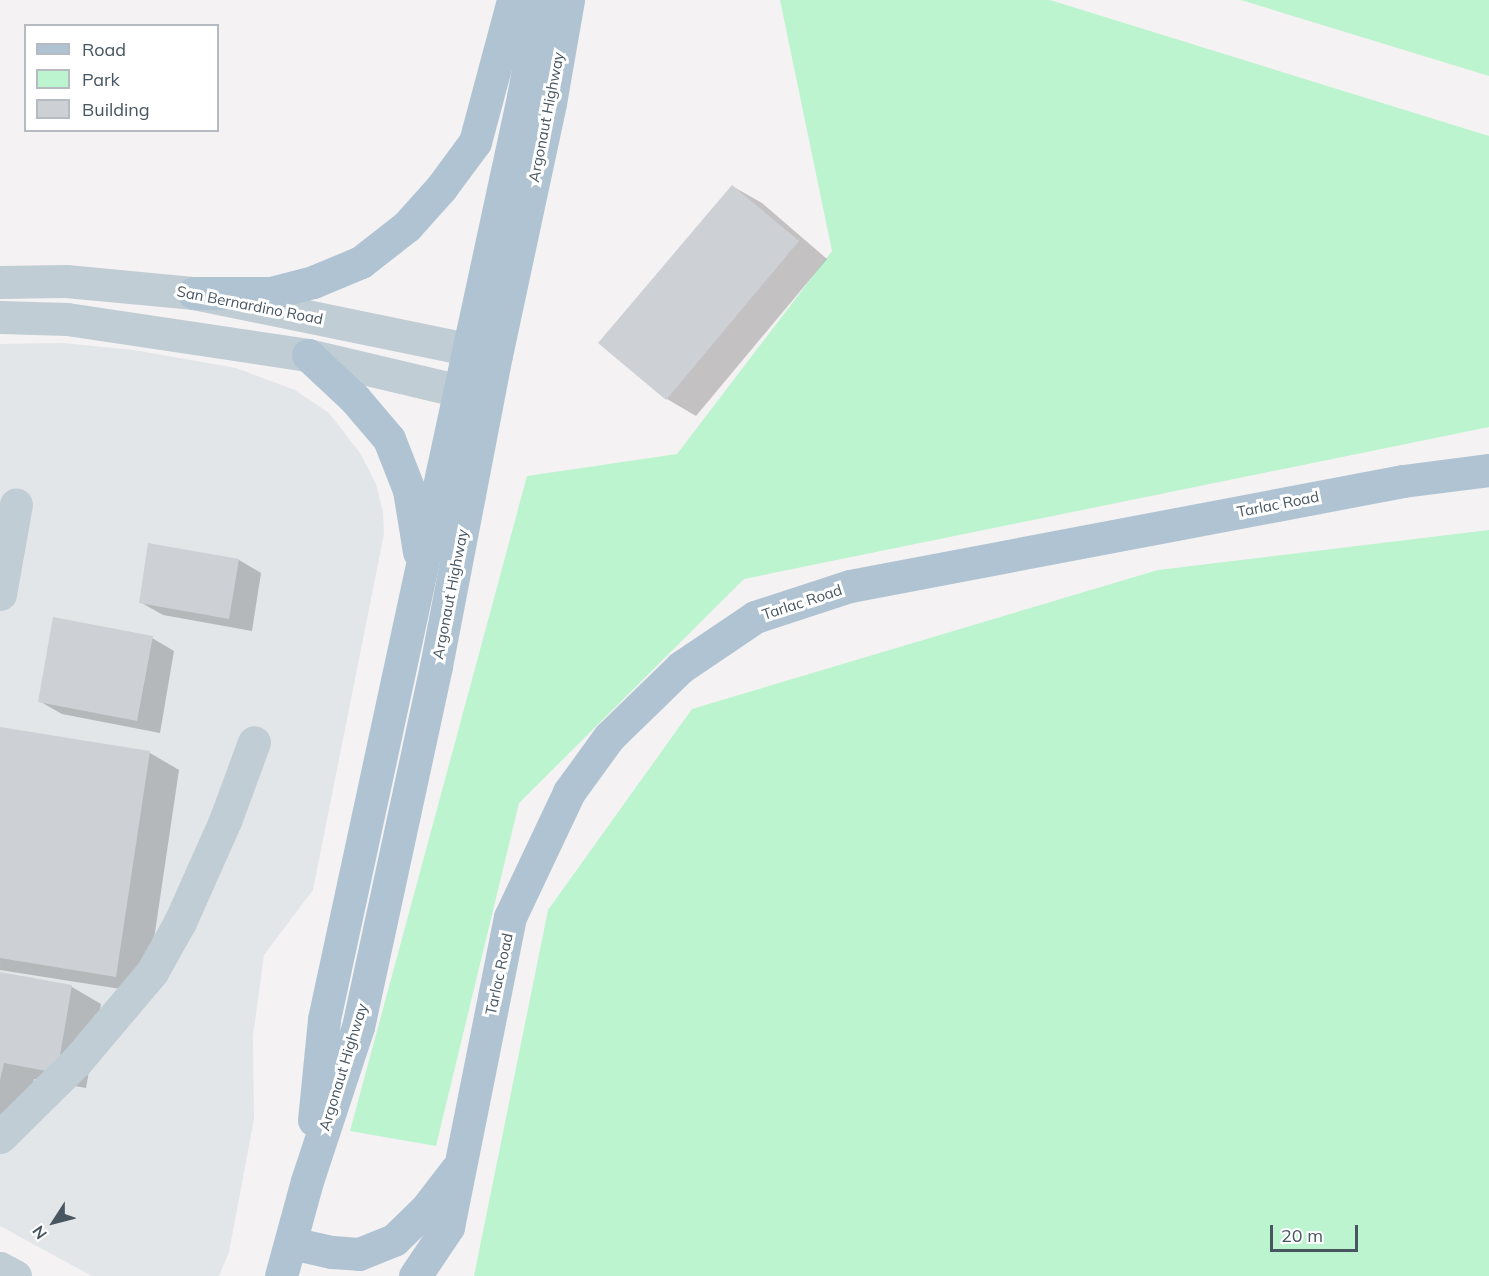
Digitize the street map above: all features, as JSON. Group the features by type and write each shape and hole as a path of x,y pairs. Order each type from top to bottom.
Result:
{"main road":[{"path":"194,292 271,293 313,282 361,262 407,226 441,188 475,142 513,0"},
{"name":"Argonaut Highway","path":"281,1276 307,1181 358,1027 436,666 474,393 541,0"},
{"name":"Argonaut Highway","path":"482,352 550,103 568,0"},
{"path":"308,355 355,399 388,439 409,490 422,570"},
{"name":"Argonaut Highway","path":"307,1181 324,1019 422,570 474,393"},
{"name":"Tarlac Road","path":"415,1276 448,1227 510,917 568,792 609,737 681,668 755,617 850,586 1403,481 1489,470"},
{"name":"Tarlac Road","path":"291,1243 332,1252 359,1254 394,1240 426,1209 459,1166"}],"street":[{"name":"San Bernardino Road","path":"0,282 66,281 194,292 482,352"},
{"path":"0,317 67,319 308,355 474,393"},
{"path":"0,594 16,504"},
{"path":"0,1137 76,1062 152,972 180,922 225,821 254,742"},
{"path":"0,1268 15,1276"}],"shaded area":[{"path":"63,343 134,350 236,368 295,390 329,413 360,453 376,484 383,512 384,534 313,890 264,955 253,1036 254,1119 229,1252 219,1276 92,1276 0,1226 0,344"}],"green space":[{"path":"780,0 1050,0 1489,136 1489,427 744,579 519,803 436,1146 350,1131 527,476 677,454 832,251"},
{"path":"1241,0 1489,0 1489,76"},
{"path":"1489,530 1489,1276 474,1276 548,910 692,709 1158,570"}],"building":[{"path":"732,185 799,241 666,400 598,343"},
{"path":"148,543 239,559 229,619 139,603"},
{"path":"53,617 153,636 137,721 38,702"},
{"path":"0,727 150,751 116,977 0,958"},
{"path":"0,972 72,985 57,1073 4,1063 0,1080"}]}
